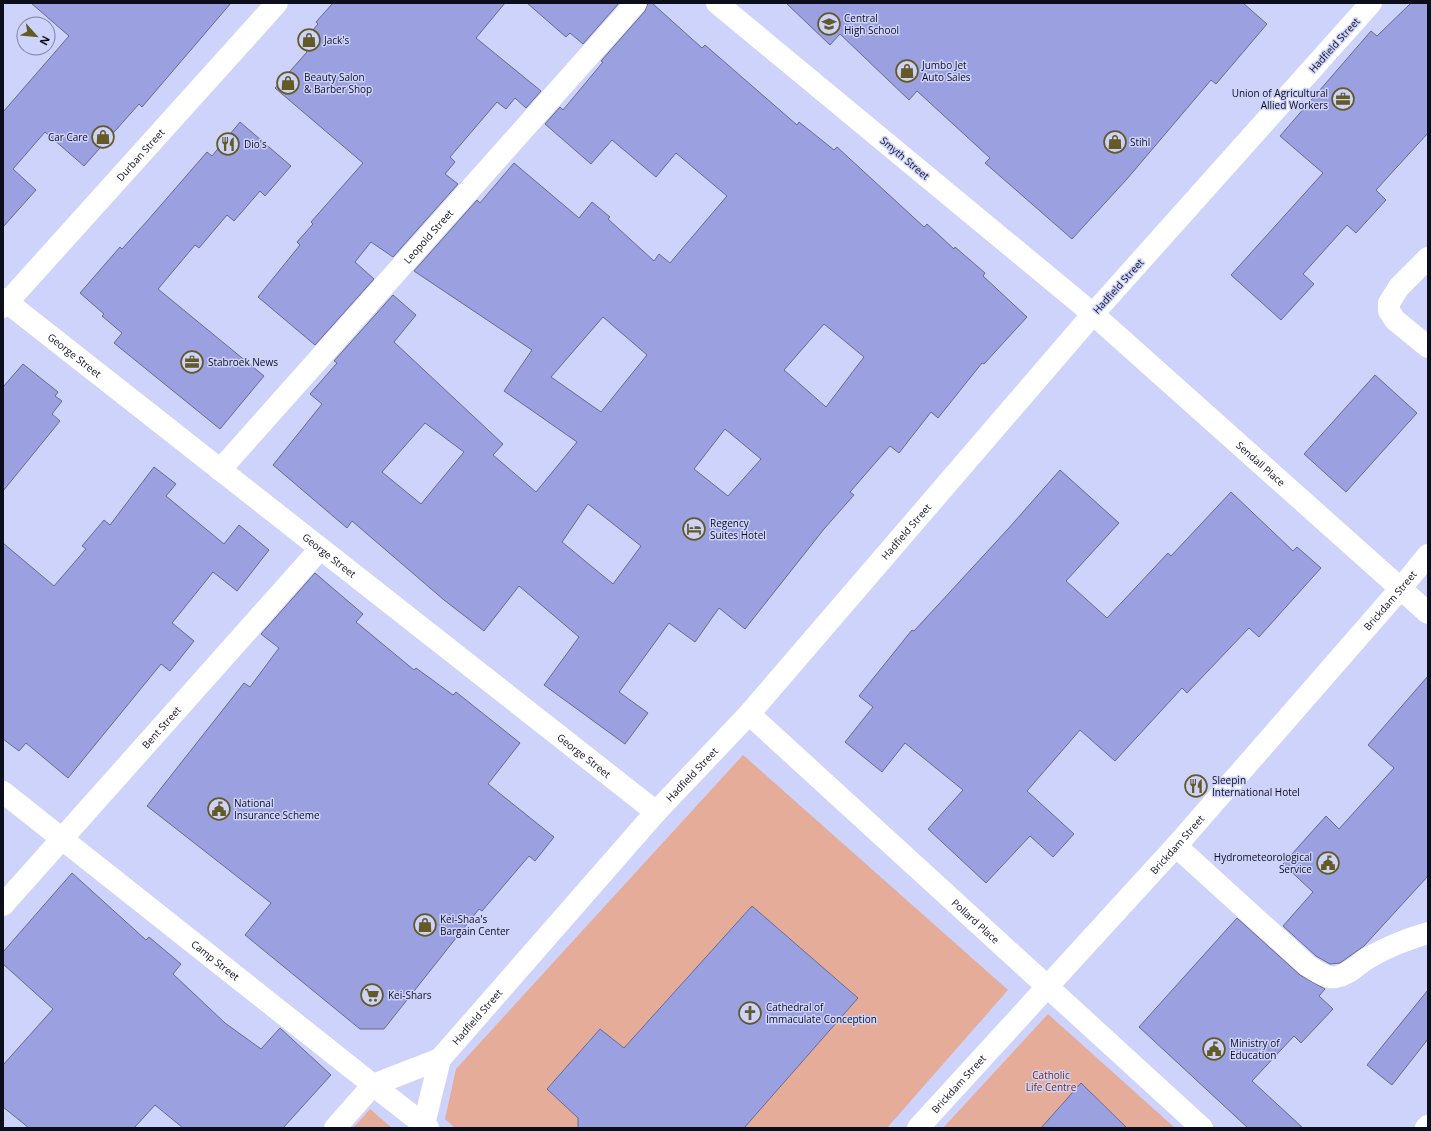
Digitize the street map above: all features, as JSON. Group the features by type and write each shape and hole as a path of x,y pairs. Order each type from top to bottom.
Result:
{"street":[{"name":"Durban Street","path":"4,302 277,3"},
{"name":"Leopold Street","path":"220,470 636,3"},
{"name":"Smyth Street","path":"717,3 1093,314"},
{"name":"Hadfield Street","path":"334,1128 373,1085 440,1059 656,812 749,714 1093,314 1371,3"},
{"path":"1428,258 1400,287 1389,303 1389,311 1395,320 1428,347"},
{"name":"George Street","path":"4,302 656,812"},
{"name":"Sendall Place","path":"1093,314 1428,613"},
{"name":"Bent Street","path":"3,906 320,549"},
{"name":"Brickdam Street","path":"918,1128 1046,985 1176,846 1428,555"},
{"name":"Pollard Place","path":"749,714 1202,1128"},
{"name":"Camp Street","path":"3,792 424,1127"},
{"path":"1176,846 1299,958 1322,975 1336,977 1352,970 1383,951 1410,938 1428,933"},
{"name":"Hadfield Street","path":"424,1127 440,1059"}],"green space":[{"path":"743,755 1008,990 887,1128 744,1128 858,998 752,906 624,1048 600,1029 547,1089 578,1118 578,1128 455,1128 445,1119 456,1069"},
{"name":"Catholic Life Centre","path":"1048,1014 1175,1128 943,1128"},
{"path":"370,1109 392,1128 353,1128"}],"building":[{"path":"31,3 231,3 142,107 139,104 84,166 45,132 13,169 36,190 3,227 3,112 52,56 56,56 56,51 69,36 56,25 56,16 46,16"},
{"path":"333,3 505,3 476,38 541,91 526,108 515,98 506,109 497,102 450,157 455,162 445,174 458,184 393,257 371,242 355,262 374,279 315,345 258,297 300,245 297,242 313,224 311,222 363,163 275,88 307,52 300,45 318,24 316,22"},
{"path":"527,3 619,3 583,44 570,33 566,37"},
{"path":"648,3 652,3 702,48 705,45 797,125 799,122 834,150 837,147 924,227 927,224 954,249 955,247 985,273 983,276 1027,317 984,364 982,363 938,418 931,412 899,453 890,446 850,492 854,495 824,529 745,629 719,608 695,642 669,623 619,692 648,713 625,744 544,685 579,637 519,586 484,631 444,600 352,521 347,528 273,465 322,404 310,394 337,363 334,361 393,295 416,315 394,342 503,444 493,455 536,492 577,442 504,391 532,350 414,271 477,200 480,203 514,163 579,218 592,202 610,217 608,219 654,261 659,254 670,263 727,196 676,153 656,177 612,140 591,164 545,124 560,107 563,110 603,62 601,61 645,11","holes":["603,317 647,355 601,412 551,377","824,324 864,357 826,407 784,370","425,423 464,452 421,504 382,472","725,429 761,459 728,496 694,469","588,504 641,546 613,584 562,542"]},
{"path":"786,3 1243,3 1267,24 1216,84 1211,80 1127,179 1072,239 985,163 990,158 917,91 909,100 840,34 830,45"},
{"path":"1411,3 1428,3 1428,133 1376,190 1386,200 1356,233 1347,225 1303,274 1314,284 1281,320 1231,275 1323,173 1280,136 1371,31 1377,36"},
{"path":"240,122 291,166 265,196 260,191 234,221 227,215 199,248 195,245 158,289 264,376 220,429 114,343 122,333 102,316 104,314 80,293 120,247 122,249 207,152 212,156"},
{"path":"23,364 58,392 55,396 62,401 52,414 60,421 3,491 3,387"},
{"path":"1375,375 1417,413 1346,492 1304,454"},
{"path":"154,467 176,484 166,496 224,544 239,525 269,550 237,591 213,572 172,623 194,641 170,671 161,664 68,778 26,743 19,751 3,739 3,543 54,586 86,549 82,546 104,520 110,525"},
{"path":"1060,470 1119,523 1066,581 1107,618 1168,553 1171,556 1231,492 1293,551 1297,547 1321,568 1259,637 1249,628 1187,693 1182,688 1115,761 1080,730 1027,791 1074,834 1053,857 1030,836 986,883 928,829 963,790 905,743 882,772 845,742 873,707 859,696 912,630 914,631"},
{"path":"315,573 363,614 356,622 414,670 416,668 453,695 456,692 520,743 488,784 554,837 535,861 529,856 482,911 479,909 384,1029 360,1029 245,935 271,903 147,806 244,683 250,687 279,648 261,634"},
{"path":"1428,676 1428,876 1364,946 1340,963 1330,964 1316,956 1283,926 1313,892 1283,864 1326,816 1339,829 1394,768 1368,745"},
{"path":"72,873 146,940 149,937 181,964 173,974 225,1023 261,1049 280,1028 331,1075 283,1128 183,1128 155,1105 134,1128 29,1128 3,1107 3,1065 53,1009 3,964 3,952"},
{"name":"Cathedral of Immaculate Conception","path":"752,906 858,998 744,1128 578,1128 578,1118 547,1089 600,1029 624,1048"},
{"name":"Ministry of Education","path":"1237,918 1300,975 1325,989 1319,996 1333,1009 1301,1043 1294,1036 1252,1081 1303,1128 1248,1128 1139,1027"},
{"path":"1428,990 1428,1039 1392,1085 1367,1065"},
{"name":"Catholic Life Centre","path":"1081,1083 1127,1128 1041,1128"}],"place":[{"name":"Central High School","path":"829,24"},
{"name":"Jack's","path":"309,40"},
{"name":"Jumbo Jet Auto Sales","path":"907,71"},
{"name":"Beauty Salon & Barber Shop","path":"288,83"},
{"name":"Union of Agricultural Allied Workers","path":"1343,99"},
{"name":"Car Care","path":"103,137"},
{"name":"Stihl","path":"1115,142"},
{"name":"Dio's","path":"228,144"},
{"name":"Stabroek News","path":"192,362"},
{"name":"Regency Suites Hotel","path":"694,529"},
{"name":"Sleepin International Hotel","path":"1196,786"},
{"name":"National Insurance Scheme","path":"219,809"},
{"name":"Hydrometeorological Service","path":"1328,863"},
{"name":"Kei-Shaa's Bargain Center","path":"425,925"},
{"name":"Kei-Shars","path":"372,995"},
{"name":"Cathedral of Immaculate Conception","path":"750,1013"},
{"name":"Ministry of Education","path":"1214,1049"}]}
